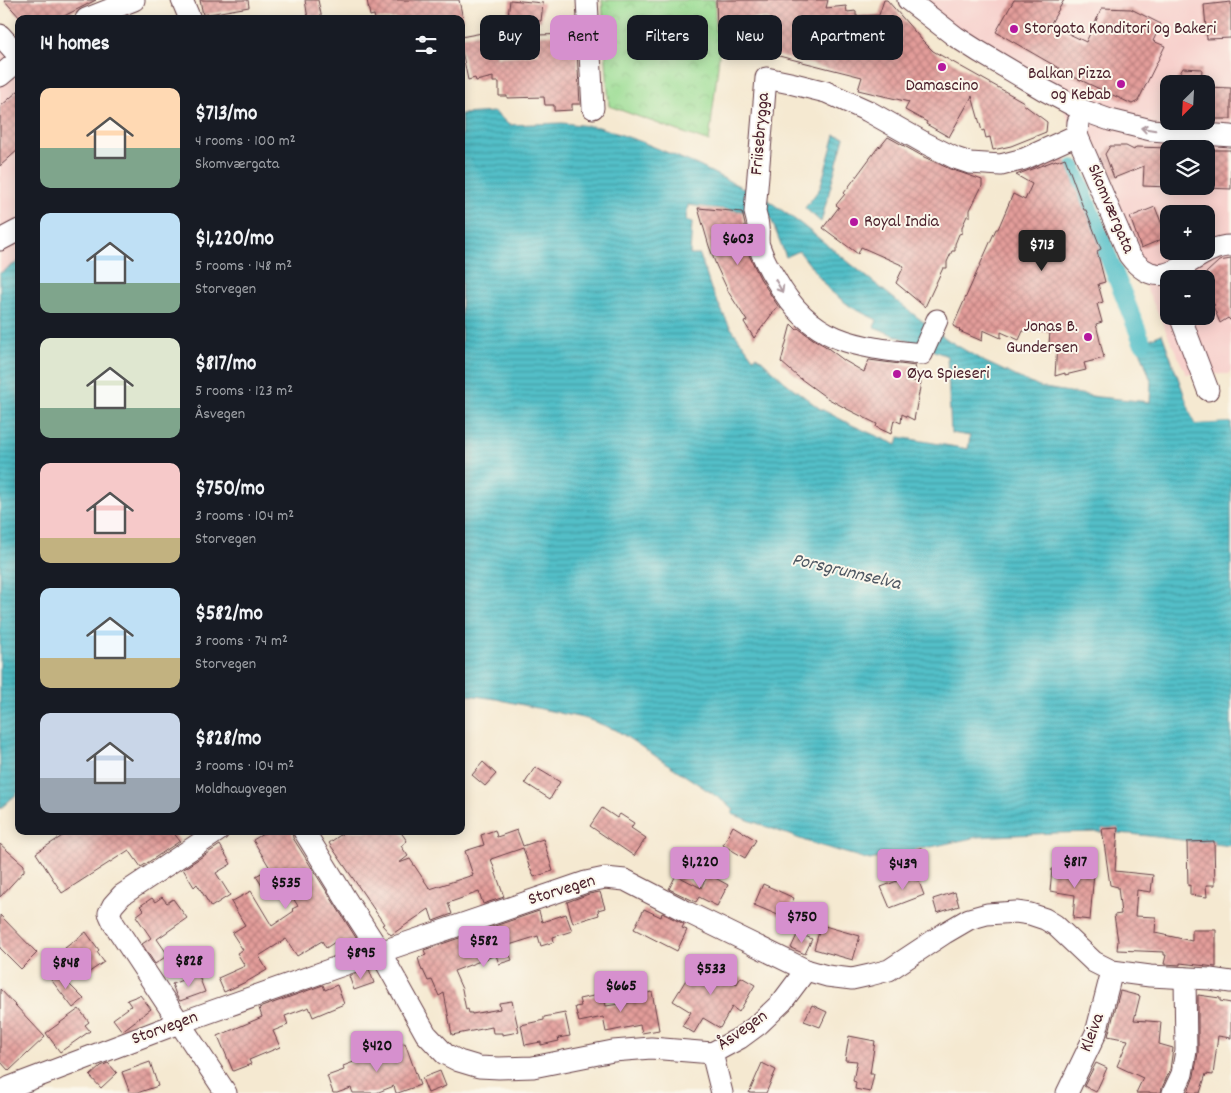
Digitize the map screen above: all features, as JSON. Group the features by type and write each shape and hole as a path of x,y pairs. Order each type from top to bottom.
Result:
{"street":[{"path":"96,15 134,0"},
{"path":"182,0 188,15"},
{"path":"588,0 593,108"},
{"path":"908,0 956,38 1082,110 1110,120 1151,130 1231,136"},
{"path":"0,35 15,52"},
{"path":"0,76 15,63"},
{"name":"Friisebrygga","path":"937,320 922,354 897,352 839,340 809,322 786,299 764,260 758,244 757,190 766,78 826,92 868,110 923,142 955,158 970,163 1001,165 1024,160 1077,135"},
{"path":"1077,135 1082,110"},
{"name":"Skomværgata","path":"1077,135 1128,255 1134,263 1144,270 1160,277"},
{"path":"0,240 15,232"},
{"name":"Skomværgata","path":"1178,270 1210,250 1222,245 1231,246"},
{"path":"1183,325 1208,390"},
{"path":"212,835 122,895 109,913 114,924 226,1093"},
{"name":"Åsvegen","path":"306,835 380,952 426,1034 445,1054 478,1067 533,1067 613,1051 651,1048 712,1053 740,1038 759,1024 782,1002 806,970"},
{"name":"Storvegen","path":"0,1093 10,1087 179,1023 380,952 586,882 605,878 625,880 806,970"},
{"path":"806,970 827,976 852,979 889,970 945,932 969,919 988,914 1016,912 1030,914 1055,925 1094,962 1112,971 1231,982"},
{"name":"Kleiva","path":"1067,1093 1096,1033 1112,971"},
{"path":"1172,1093 1182,1074 1186,1051 1185,978"},
{"path":"712,1053 722,1093"}],"shaded area":[{"path":"905,0 1231,0 1231,371 1228,374 1186,374 1163,325 1215,325 1215,270 1160,270 1160,318 1062,106"},
{"path":"0,38 15,59 15,264 0,273"}],"green space":[{"path":"602,0 715,0 715,31 718,31 719,60 709,142 609,106 606,60 617,60 617,15 603,15"}],"water":[{"name":"Porsgrunnselva","path":"495,112 509,125 562,123 599,127 642,142 697,165 769,201 948,340 983,361 1039,387 1098,397 1150,402 1151,381 1138,344 1162,334 1195,424 1231,422 1231,846 1131,834 1100,832 1053,833 977,837 870,860 811,843 732,814 734,809 616,730 587,719 496,699 465,695 465,114","holes":["688,205 769,214 786,257 799,251 829,290 851,307 877,320 874,327 947,356 951,433 970,436 968,449 899,437 897,445 819,408 785,382 757,356 753,358 729,325 711,289 700,255 690,255 692,222 686,220"]},
{"path":"835,135 844,137 821,222 805,208 820,188"},
{"path":"15,264 15,796 0,809 0,273"}],"pier":[{"path":"1185,396 1188,396 1197,421 1231,419 1231,422 1195,424"}],"building":[{"path":"4,0 96,0 66,15 17,15"},
{"path":"200,0 248,0 249,7 203,15"},
{"path":"305,0 318,0 321,15 307,15"},
{"path":"367,0 459,0 462,15 374,15 370,15"},
{"path":"510,0 543,3 541,21 540,15 508,15"},
{"path":"716,0 828,0 826,8 846,6 847,12 856,11 856,15 792,15 792,59 782,57 782,15 718,15 717,28"},
{"path":"884,0 887,0 900,15 879,15"},
{"path":"1014,0 1064,0 1051,23 1086,42 1102,8 1131,9 1161,24 1153,41 1165,46 1138,101 1132,104 1061,71 996,32"},
{"path":"1231,2 1231,38 1207,39 1204,5"},
{"path":"903,18 933,51 1024,102 1023,104 1047,122 1046,132 1011,146 993,150 990,137 986,138 984,130 982,131 972,96 949,137 905,110 909,102 858,90 862,77 795,60 903,60"},
{"path":"480,33 480,60 540,60 540,35 550,35 550,60 577,60 580,104 572,104 572,110 554,111 554,105 545,105 544,97 507,98 507,96 499,96 499,82 493,82 493,77 476,81 475,78 468,80 465,65 465,36"},
{"path":"1183,68 1202,69 1202,75 1179,75"},
{"path":"1215,87 1231,88 1231,119 1215,119"},
{"path":"15,94 15,153 0,166 0,107"},
{"path":"888,137 950,169 982,180 982,186 970,210 970,216 967,216 962,227 962,233 959,234 955,244 955,251 952,251 947,262 947,268 943,268 925,307 896,283 904,266 861,247 858,254 823,228 839,207 836,205 844,193 879,146"},
{"path":"1110,146 1126,146 1134,150 1136,147 1160,148 1160,187 1143,186 1144,166 1114,178 1105,154"},
{"path":"1215,150 1231,150 1231,189 1215,188"},
{"path":"1065,158 1101,249 1097,251 1105,282 1098,284 1103,302 1097,304 1102,322 1096,324 1104,358 1084,363 1086,370 1055,376 1057,345 1049,344 1050,332 1023,331 1019,340 1001,332 1001,338 983,330 982,341 959,331 953,326 1013,194 1025,200 1032,184 1016,175"},
{"path":"1155,207 1160,220 1160,240 1141,248 1130,217"},
{"path":"698,208 742,212 749,255 760,278 778,306 754,338 744,322 747,321 729,293 716,265"},
{"path":"1231,259 1231,321 1228,318 1220,323 1215,311 1215,270 1209,270 1219,261"},
{"path":"791,324 797,330 798,328 864,372 869,360 915,366 912,381 921,382 914,420 902,414 901,423 894,420 891,434 876,427 877,424 827,398 797,376 781,362"},
{"path":"483,762 496,774 485,786 472,775"},
{"path":"535,767 560,782 550,799 525,783"},
{"path":"602,808 617,818 620,814 634,823 631,828 646,838 634,856 590,826"},
{"path":"733,826 756,840 745,858 723,845"},
{"path":"1118,828 1115,871 1153,875 1151,892 1137,890 1135,916 1156,917 1155,933 1192,941 1192,930 1216,930 1216,967 1180,963 1180,965 1164,964 1166,955 1164,955 1164,952 1117,950 1118,941 1114,915 1121,914 1118,887 1110,885 1102,829"},
{"path":"495,830 497,837 517,830 523,846 543,839 553,871 534,877 523,848 491,859 504,897 483,904 479,892 448,903 452,914 433,921 429,909 391,935 382,925 384,924 329,843 340,835 403,835 407,841 401,846 408,856 399,863 410,859 430,889 473,875 465,851 484,845 481,835"},
{"path":"64,835 175,835 180,841 141,867 129,850 62,893 36,853"},
{"path":"261,835 293,835 358,941 344,949 340,942 336,944 335,942 326,948 322,941 297,956 286,939 259,956 267,970 224,992 218,978 245,966 237,953 243,950 232,933 245,925 231,902 251,891 272,926 294,911 292,909 298,906 281,879 264,889 256,876 270,868 253,840"},
{"path":"1214,841 1215,885 1206,885 1207,897 1190,895 1187,842"},
{"path":"0,844 24,865 24,871 0,897"},
{"path":"220,845 231,864 216,873 230,895 211,907 197,884 194,887 183,869"},
{"path":"921,848 926,863 913,868 908,853"},
{"path":"1052,869 1094,872 1090,920 1073,918 1075,895 1050,891"},
{"path":"708,874 728,885 717,906 699,897 696,902 669,889 676,875 701,888"},
{"path":"916,874 924,895 890,908 881,887"},
{"path":"763,884 794,898 785,918 754,905"},
{"path":"600,892 605,908 598,910 599,915 573,923 567,902"},
{"path":"955,892 959,906 937,913 933,899"},
{"path":"162,897 167,903 173,899 187,918 157,939 168,955 155,964 142,944 151,938 136,916 144,910 140,906 152,898 155,902"},
{"path":"644,909 661,917 662,913 684,924 682,928 687,930 677,951 634,929"},
{"path":"539,911 542,922 566,914 572,931 553,937 554,942 541,946 538,936 506,946 512,960 499,964 496,955 454,971 462,989 466,1010 468,1009 469,1013 500,1009 499,1003 512,1001 519,1032 502,1035 502,1033 493,1033 492,1027 452,1035 444,993 439,996 432,980 428,981 422,971 418,958 426,955 424,950"},
{"path":"0,915 37,953 21,969 0,948"},
{"path":"821,925 860,936 853,960 814,949"},
{"path":"86,932 99,950 97,952 104,962 85,975 65,948"},
{"path":"798,933 812,939 805,954 791,948"},
{"path":"698,960 737,984 741,977 755,985 739,1012 732,1007 720,1028 703,1018 694,1033 682,1026 691,1012 673,1001"},
{"path":"369,969 374,983 354,990 349,976"},
{"path":"56,971 84,999 73,1008 49,977"},
{"path":"198,974 205,992 180,1001 172,984"},
{"path":"323,985 325,990 337,985 344,1004 313,1017 309,1007 285,1016 288,1025 273,1031 280,1047 249,1060 251,1064 233,1071 218,1036 262,1017 259,1008"},
{"path":"0,989 45,1037 9,1071 0,1061"},
{"path":"1120,991 1140,996 1134,1020 1161,1022 1159,1044 1173,1048 1170,1070 1161,1093 1136,1093 1143,1078 1117,1066 1128,1040 1108,1036"},
{"path":"652,992 659,1030 642,1033 640,1025 606,1032 603,1017 579,1022 575,1007 581,1006 579,999 603,994 606,1006 639,1001 638,995"},
{"path":"140,995 151,1009 122,1031 113,1019 131,1006 127,1000"},
{"path":"1198,995 1220,998 1220,1001 1231,1003 1231,1038 1218,1036 1213,1075 1206,1074 1200,1093 1192,1093 1188,1092 1194,1076 1198,1053"},
{"path":"812,1005 827,1012 820,1027 804,1021"},
{"path":"79,1009 89,1022 85,1025 90,1031 60,1052 46,1033"},
{"path":"565,1013 570,1036 558,1038 559,1041 541,1045 541,1042 525,1045 521,1025 544,1020 544,1017"},
{"path":"849,1036 875,1041 870,1074 874,1074 870,1092 855,1089 856,1082 853,1081 857,1061 845,1060"},
{"path":"405,1043 420,1085 398,1093 396,1093 394,1086 376,1093 353,1093 351,1088 333,1093 327,1076 344,1070 343,1066"},
{"path":"150,1062 158,1086 137,1093 130,1093 122,1072"},
{"path":"108,1063 117,1073 101,1088 90,1076 101,1066"},
{"path":"762,1063 776,1070 766,1093 749,1093"},
{"path":"1096,1063 1107,1068 1096,1092 1084,1086"},
{"path":"440,1071 446,1086 428,1093 422,1078"}],"waterway":[{"path":"1073,168 1142,342"}],"place":[{"name":"Storgata Konditori og Bakeri","path":"1014,29"},
{"name":"Damascino","path":"942,67"},
{"name":"Balkan Pizza og Kebab","path":"1121,84"},
{"name":"Royal India","path":"854,222"},
{"name":"Jonas B. Gundersen","path":"1088,337"},
{"name":"Øya Spieseri","path":"897,374"}]}
